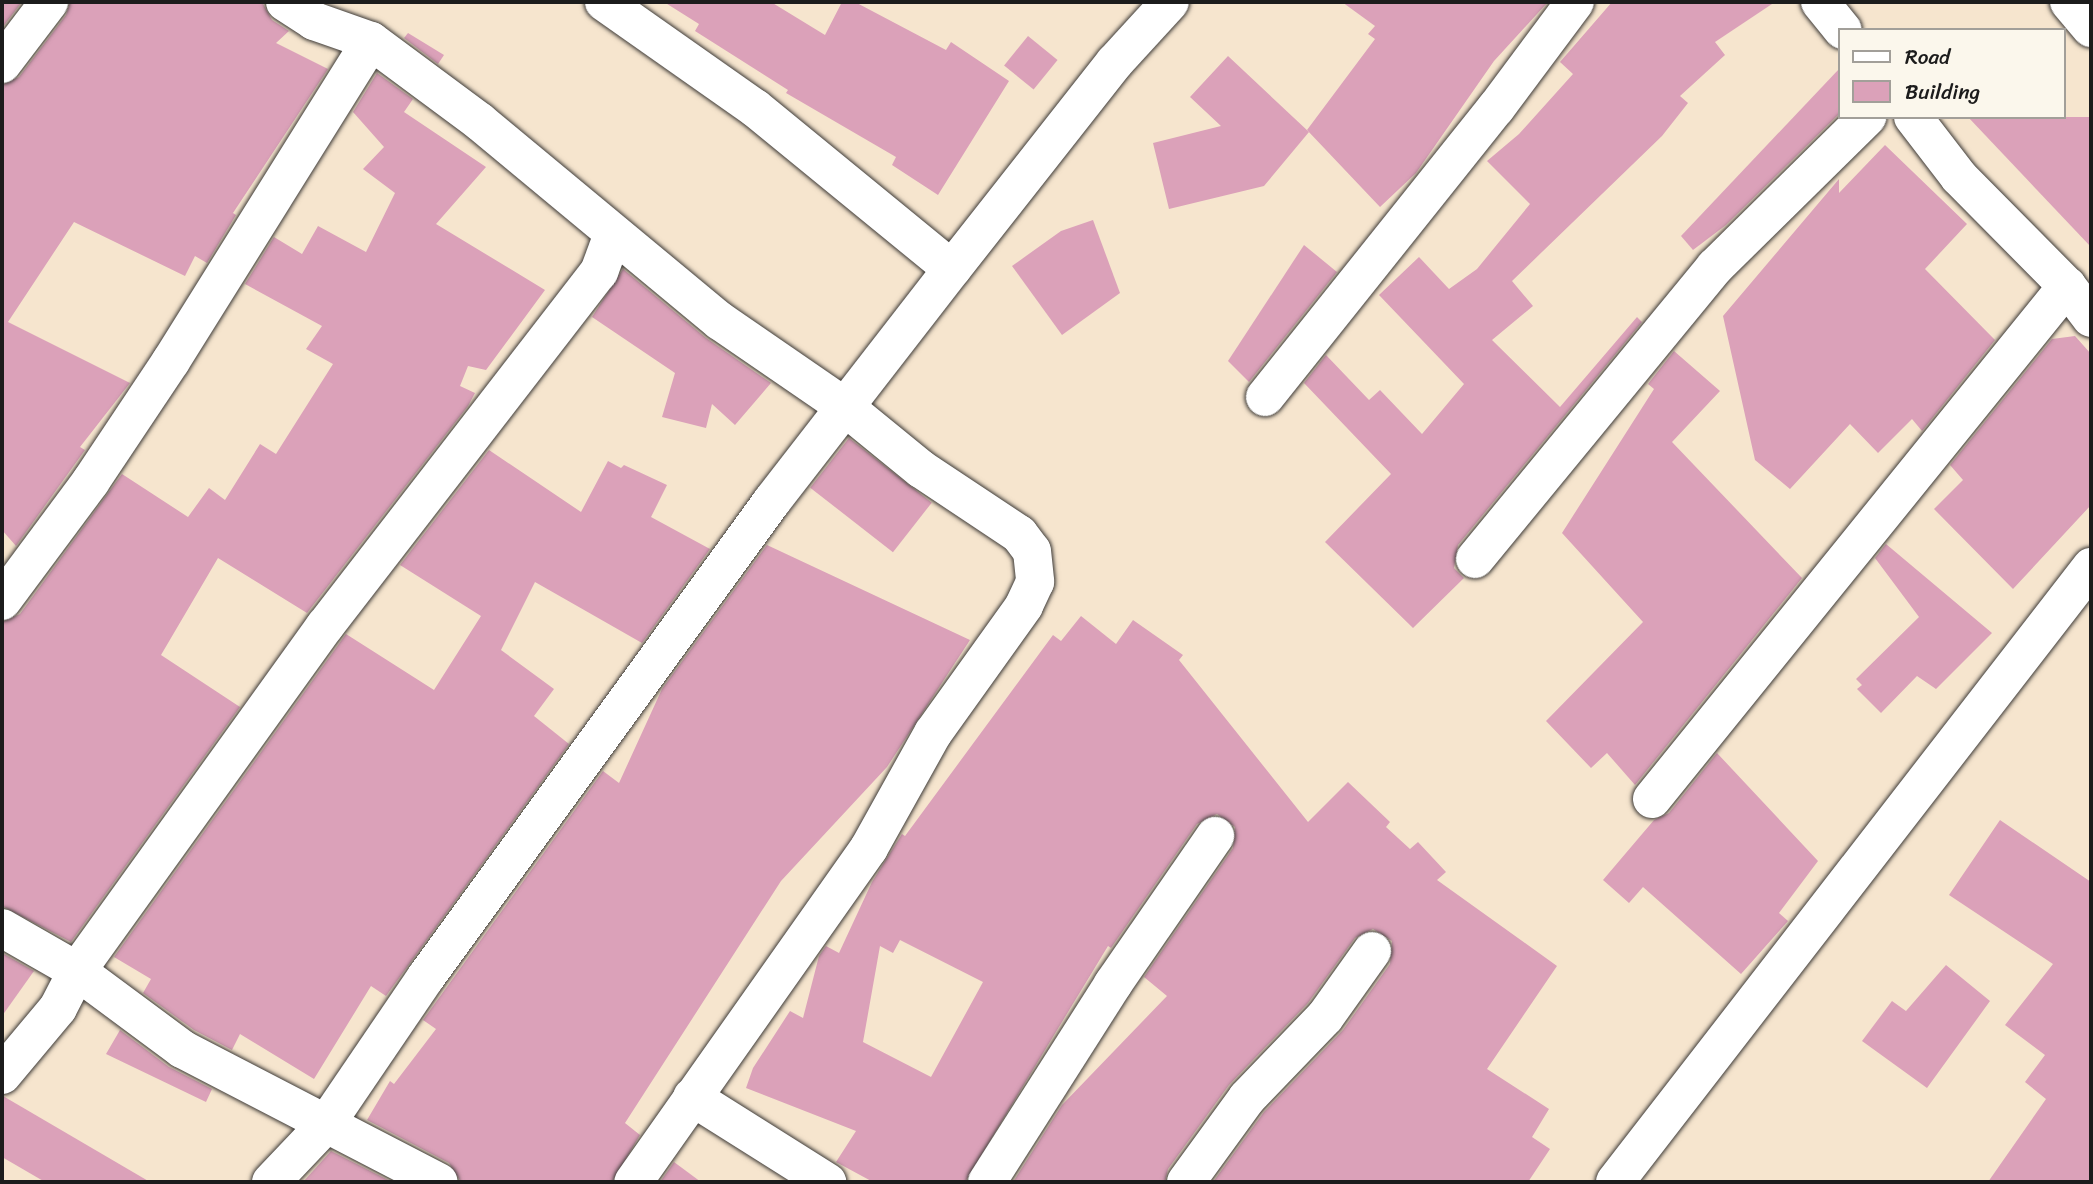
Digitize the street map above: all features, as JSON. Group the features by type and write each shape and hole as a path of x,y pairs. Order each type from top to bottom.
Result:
{"street":[{"path":"2,64 49,2"},
{"path":"604,2 755,108 952,269"},
{"path":"271,1182 326,1125 426,977 845,407 1115,62 1170,2"},
{"path":"1265,397 1496,108 1575,2"},
{"path":"1820,2 1841,28"},
{"path":"2069,2 2091,29"},
{"path":"303,8 372,41 480,122 613,234 746,340 845,407 921,469 1027,541 1035,582 1024,606 933,733 869,848 633,1182"},
{"path":"2,601 92,481 171,361 372,41"},
{"path":"1475,559 1715,267 1865,119"},
{"path":"1915,119 1959,177 2067,286 2091,318"},
{"path":"2,1074 58,1008 77,971 325,626 599,272 613,234"},
{"path":"1652,799 2067,286"},
{"path":"1615,1182 2091,567"},
{"path":"987,1182 1113,984 1215,836"},
{"path":"2,928 77,971 182,1049 439,1182"},
{"path":"1186,1182 1247,1098 1325,1017 1372,951"},
{"path":"692,1097 827,1182"}],"building":[{"path":"2,2 22,2 2,28"},
{"path":"70,2 262,2 272,20 289,31 276,43 328,69 233,213 236,215 207,263 195,256 185,276 74,222 8,322 130,383 80,447 85,450 16,546 2,530 2,85 19,77 66,15"},
{"path":"664,2 771,2 825,35 842,2 855,2 946,50 951,42 1009,81 938,195 892,165 896,157 786,93 788,90 695,31 699,24"},
{"path":"1342,2 1548,2 1494,61 1416,173 1380,207 1307,130 1375,39 1368,34 1375,26"},
{"path":"1612,2 1775,2 1715,42 1725,55 1680,96 1688,103 1662,136 1512,281 1533,306 1492,340 1560,407 1637,317 1642,322 1458,545 1454,568 1464,578 1413,628 1325,542 1391,474 1304,383 1326,355 1369,400 1380,390 1422,434 1464,384 1379,295 1419,257 1449,289 1477,269 1530,204 1487,161 1519,134 1573,74 1560,62"},
{"path":"408,33 444,55 438,64 404,38"},
{"path":"1028,36 1058,60 1034,89 1004,66"},
{"path":"1228,56 1309,132 1264,186 1169,209 1153,143 1221,126 1190,97"},
{"path":"1838,70 1838,115 1726,225 1693,250 1681,236"},
{"path":"377,73 413,99 404,112 486,167 436,224 545,290 486,370 468,366 460,386 475,393 468,406 307,613 218,558 161,655 240,707 71,942 2,906 2,622 20,614 122,474 188,517 209,488 225,500 260,444 276,454 333,364 306,349 322,326 245,284 274,237 302,254 318,226 366,252 395,193 363,169 384,147 353,112"},
{"path":"2091,117 2091,247 1970,119"},
{"path":"1885,145 1967,224 1925,269 1995,340 1922,431 1912,419 1878,453 1850,424 1790,489 1755,460 1723,316 1839,179 1839,193"},
{"path":"1093,220 1120,293 1062,335 1012,266 1061,231"},
{"path":"1304,245 1337,272 1249,382 1228,361"},
{"path":"623,269 706,338 771,383 735,425 712,404 706,428 662,417 675,373 592,317"},
{"path":"2075,336 2091,354 2091,505 2013,589 1934,509 1963,480 1950,465 2052,339"},
{"path":"1674,351 1720,391 1672,442 1802,578 1635,785 1607,753 1591,768 1546,721 1643,622 1562,533 1654,389 1648,384"},
{"path":"849,438 932,503 893,552 810,488"},
{"path":"489,450 581,512 608,461 621,468 624,465 667,485 651,517 710,549 642,643 535,582 501,650 554,689 534,716 569,744 386,996 371,986 314,1079 240,1034 232,1050 194,1030 143,993 151,979 114,957 346,634 434,690 481,616 400,565"},
{"path":"1886,544 1992,633 1936,689 1917,676 1881,713 1857,689 1862,685 1856,679 1919,617 1875,558"},
{"path":"767,545 970,640 887,767 781,881 625,1123 640,1135 612,1182 461,1182 449,1163 367,1120 390,1081 394,1084 436,1029 423,1020 603,771 619,783 662,689"},
{"path":"1081,616 1116,644 1133,620 1183,655 1179,660 1308,822 1348,782 1390,822 1386,827 1410,849 1418,842 1446,872 1437,880 1557,966 1487,1069 1549,1109 1532,1137 1550,1149 1528,1182 1213,1182 1264,1112 1343,1030 1390,964 1392,941 1373,929 1355,938 1308,1003 1229,1085 1168,1169 1165,1182 1013,1182 1062,1105 1167,996 1144,977 1233,848 1235,827 1217,814 1197,824 1111,948 1108,946 965,1182 873,1182 836,1162 856,1131 746,1088 753,1068 790,1011 803,1018 819,956 826,946 839,953 872,882 902,834 905,836 1053,635 1061,641","holes":["900,940 983,982 931,1077 863,1042 880,946 893,953"]},
{"path":"1717,753 1818,861 1779,913 1788,921 1741,974 1643,887 1629,903 1603,880 1654,820 1669,813"},
{"path":"2000,820 2091,882 2091,1182 1988,1182 2046,1099 2025,1082 2045,1055 2005,1025 2053,964 1949,895"},
{"path":"2,953 34,971 2,1016"},
{"path":"1946,965 1990,1001 1927,1088 1862,1041 1892,1001 1906,1011"},
{"path":"120,1030 169,1067 212,1089 206,1102 106,1054"},
{"path":"2,1096 150,1182 45,1182 2,1157"},
{"path":"331,1151 392,1182 303,1182"},
{"path":"674,1162 701,1182 660,1182"}]}
